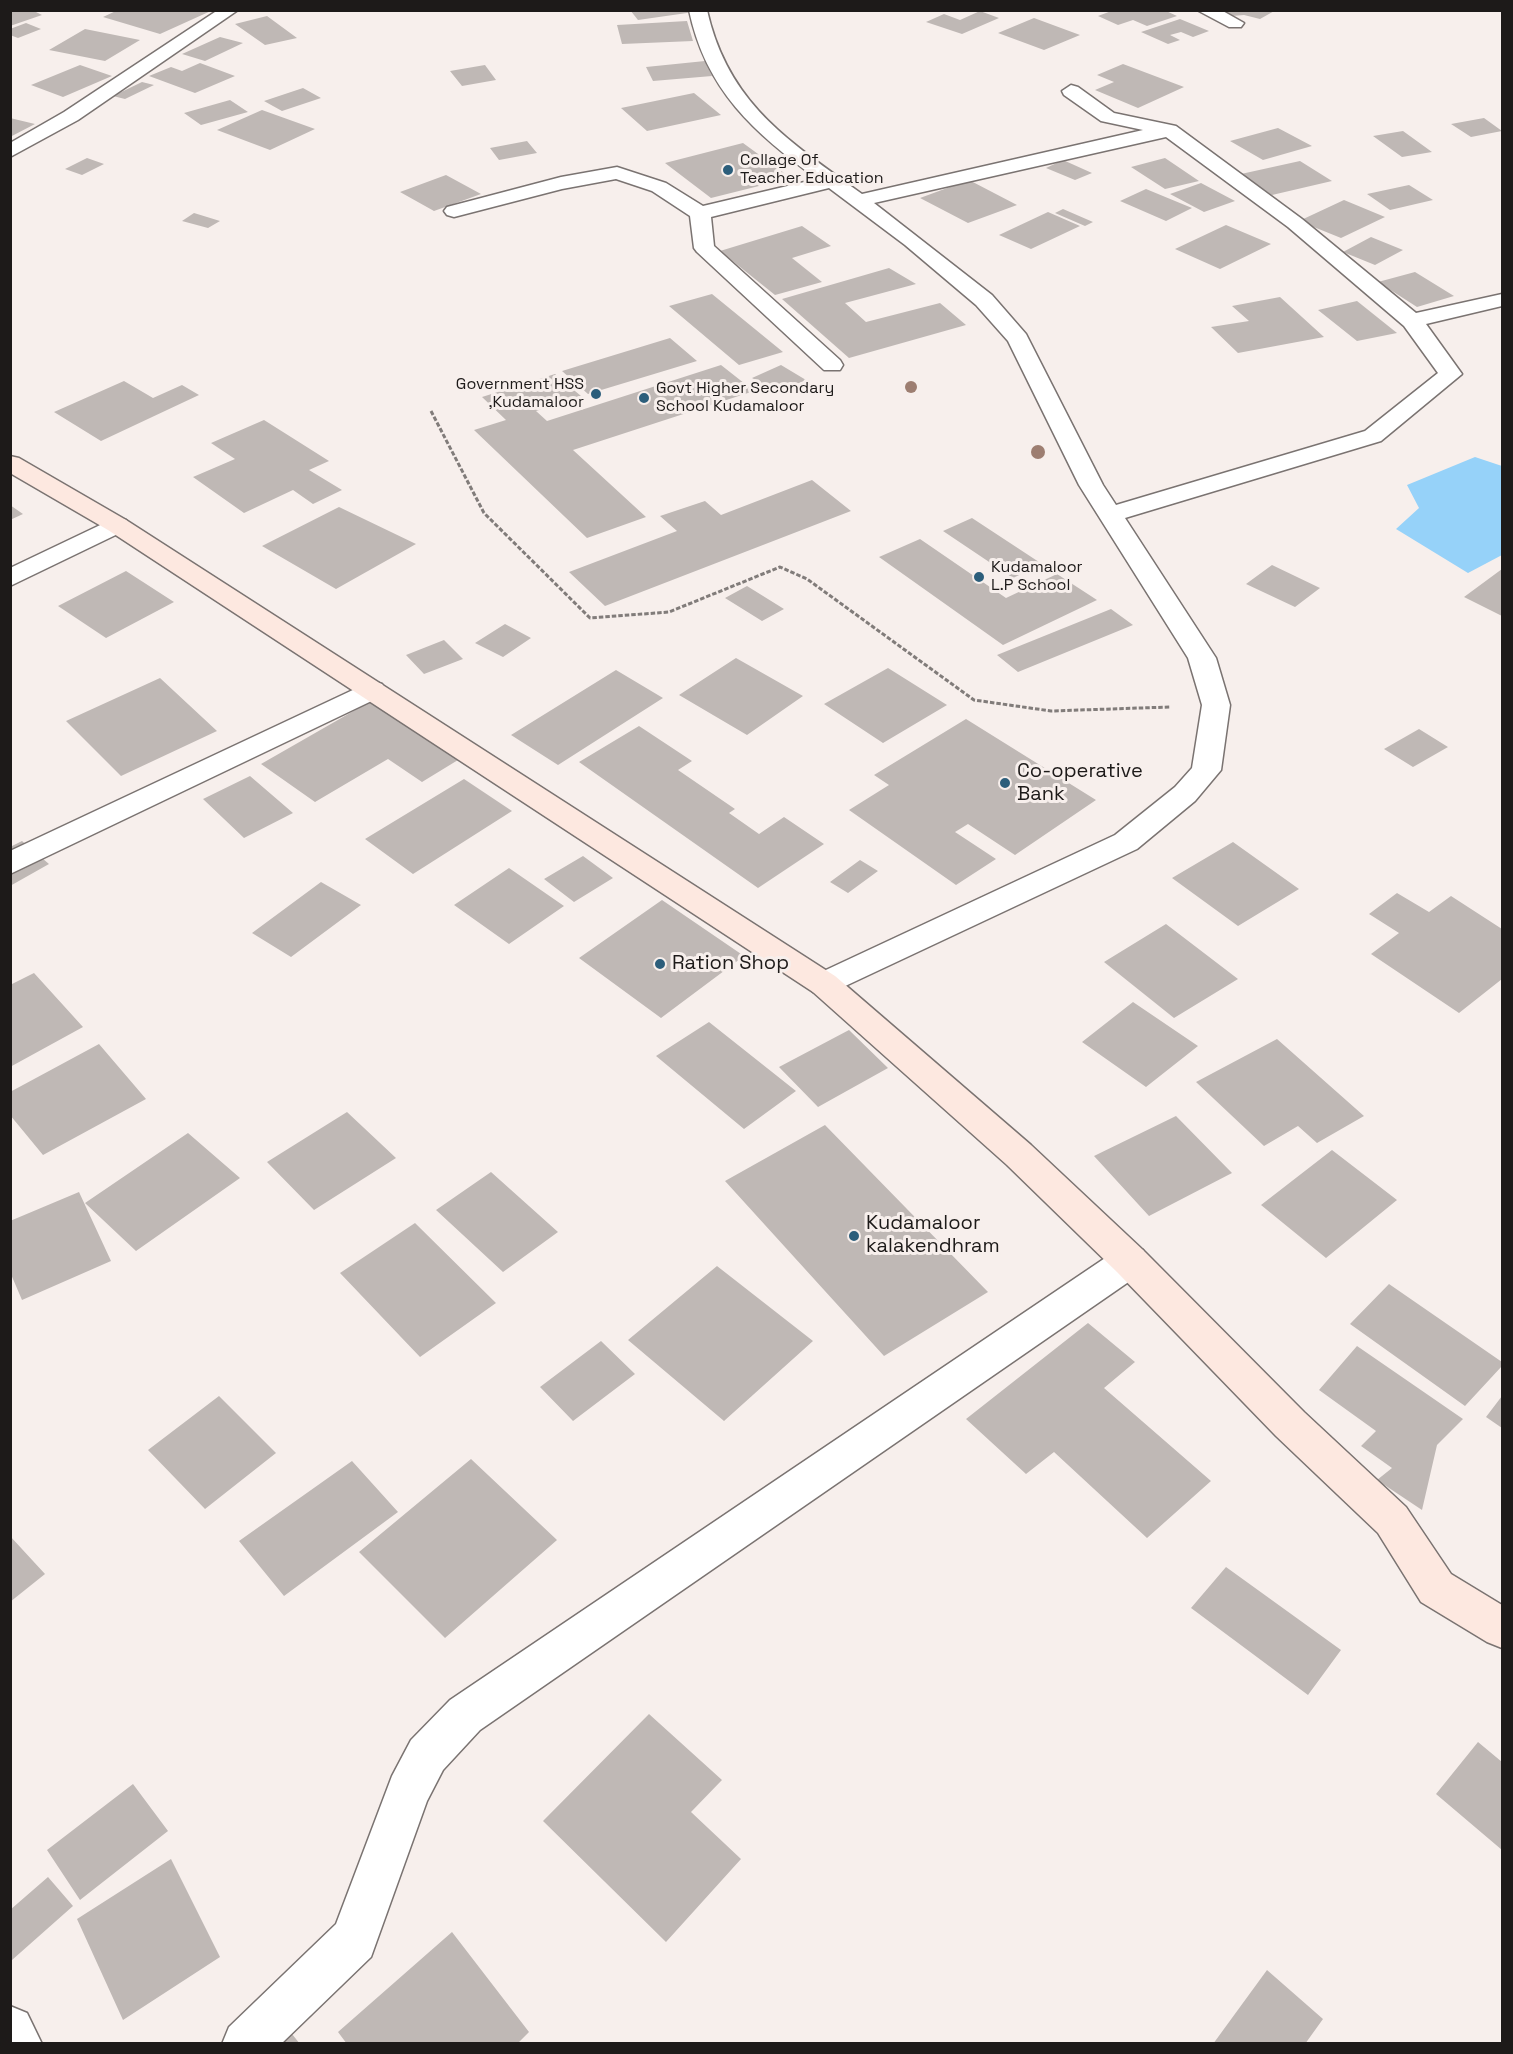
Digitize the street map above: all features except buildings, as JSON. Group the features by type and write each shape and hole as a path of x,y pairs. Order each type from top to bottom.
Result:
{"main road":[{"path":"10,463 117,525 824,984 1019,1155 1130,1261 1290,1424 1392,1520 1436,1588 1503,1628"}],"street":[{"path":"10,151 71,116 230,10"},
{"path":"698,10 705,42 731,91 775,139 912,241 984,300 1018,339 1091,485 1202,658 1216,705 1206,770 1185,794 1126,842 824,984"},
{"path":"1204,10 1235,23"},
{"path":"1071,91 1108,117 1169,130 1295,224 1412,321 1451,374 1372,436 1110,515"},
{"path":"857,201 1169,130"},
{"path":"454,211 561,183 617,173 659,187 700,213 831,182"},
{"path":"700,213 704,248 832,365"},
{"path":"1412,321 1503,300"},
{"path":"10,578 117,525"},
{"path":"10,864 372,690"},
{"path":"246,2043 354,1940 408,1792 427,1755 465,1715 1130,1261"},
{"path":"10,2030 18,2043"}],"path":[{"path":"431,411 484,513 590,618 619,618 669,612 780,567 807,579 974,700 1051,711 1216,705"}],"water":[{"path":"1475,457 1502,466 1502,555 1468,573 1396,529 1419,508 1407,485"}],"place":[{"name":"Collage Of Teacher Education","path":"728,170"},
{"name":"Government HSS ,Kudamaloor","path":"596,394"},
{"name":"Govt Higher Secondary School Kudamaloor","path":"644,398"},
{"name":"Kudamaloor L.P School","path":"979,577"},
{"name":"Co-operative Bank","path":"1005,783"},
{"name":"Ration Shop","path":"660,964"},
{"name":"Kudamaloor kalakendhram","path":"854,1236"}]}
